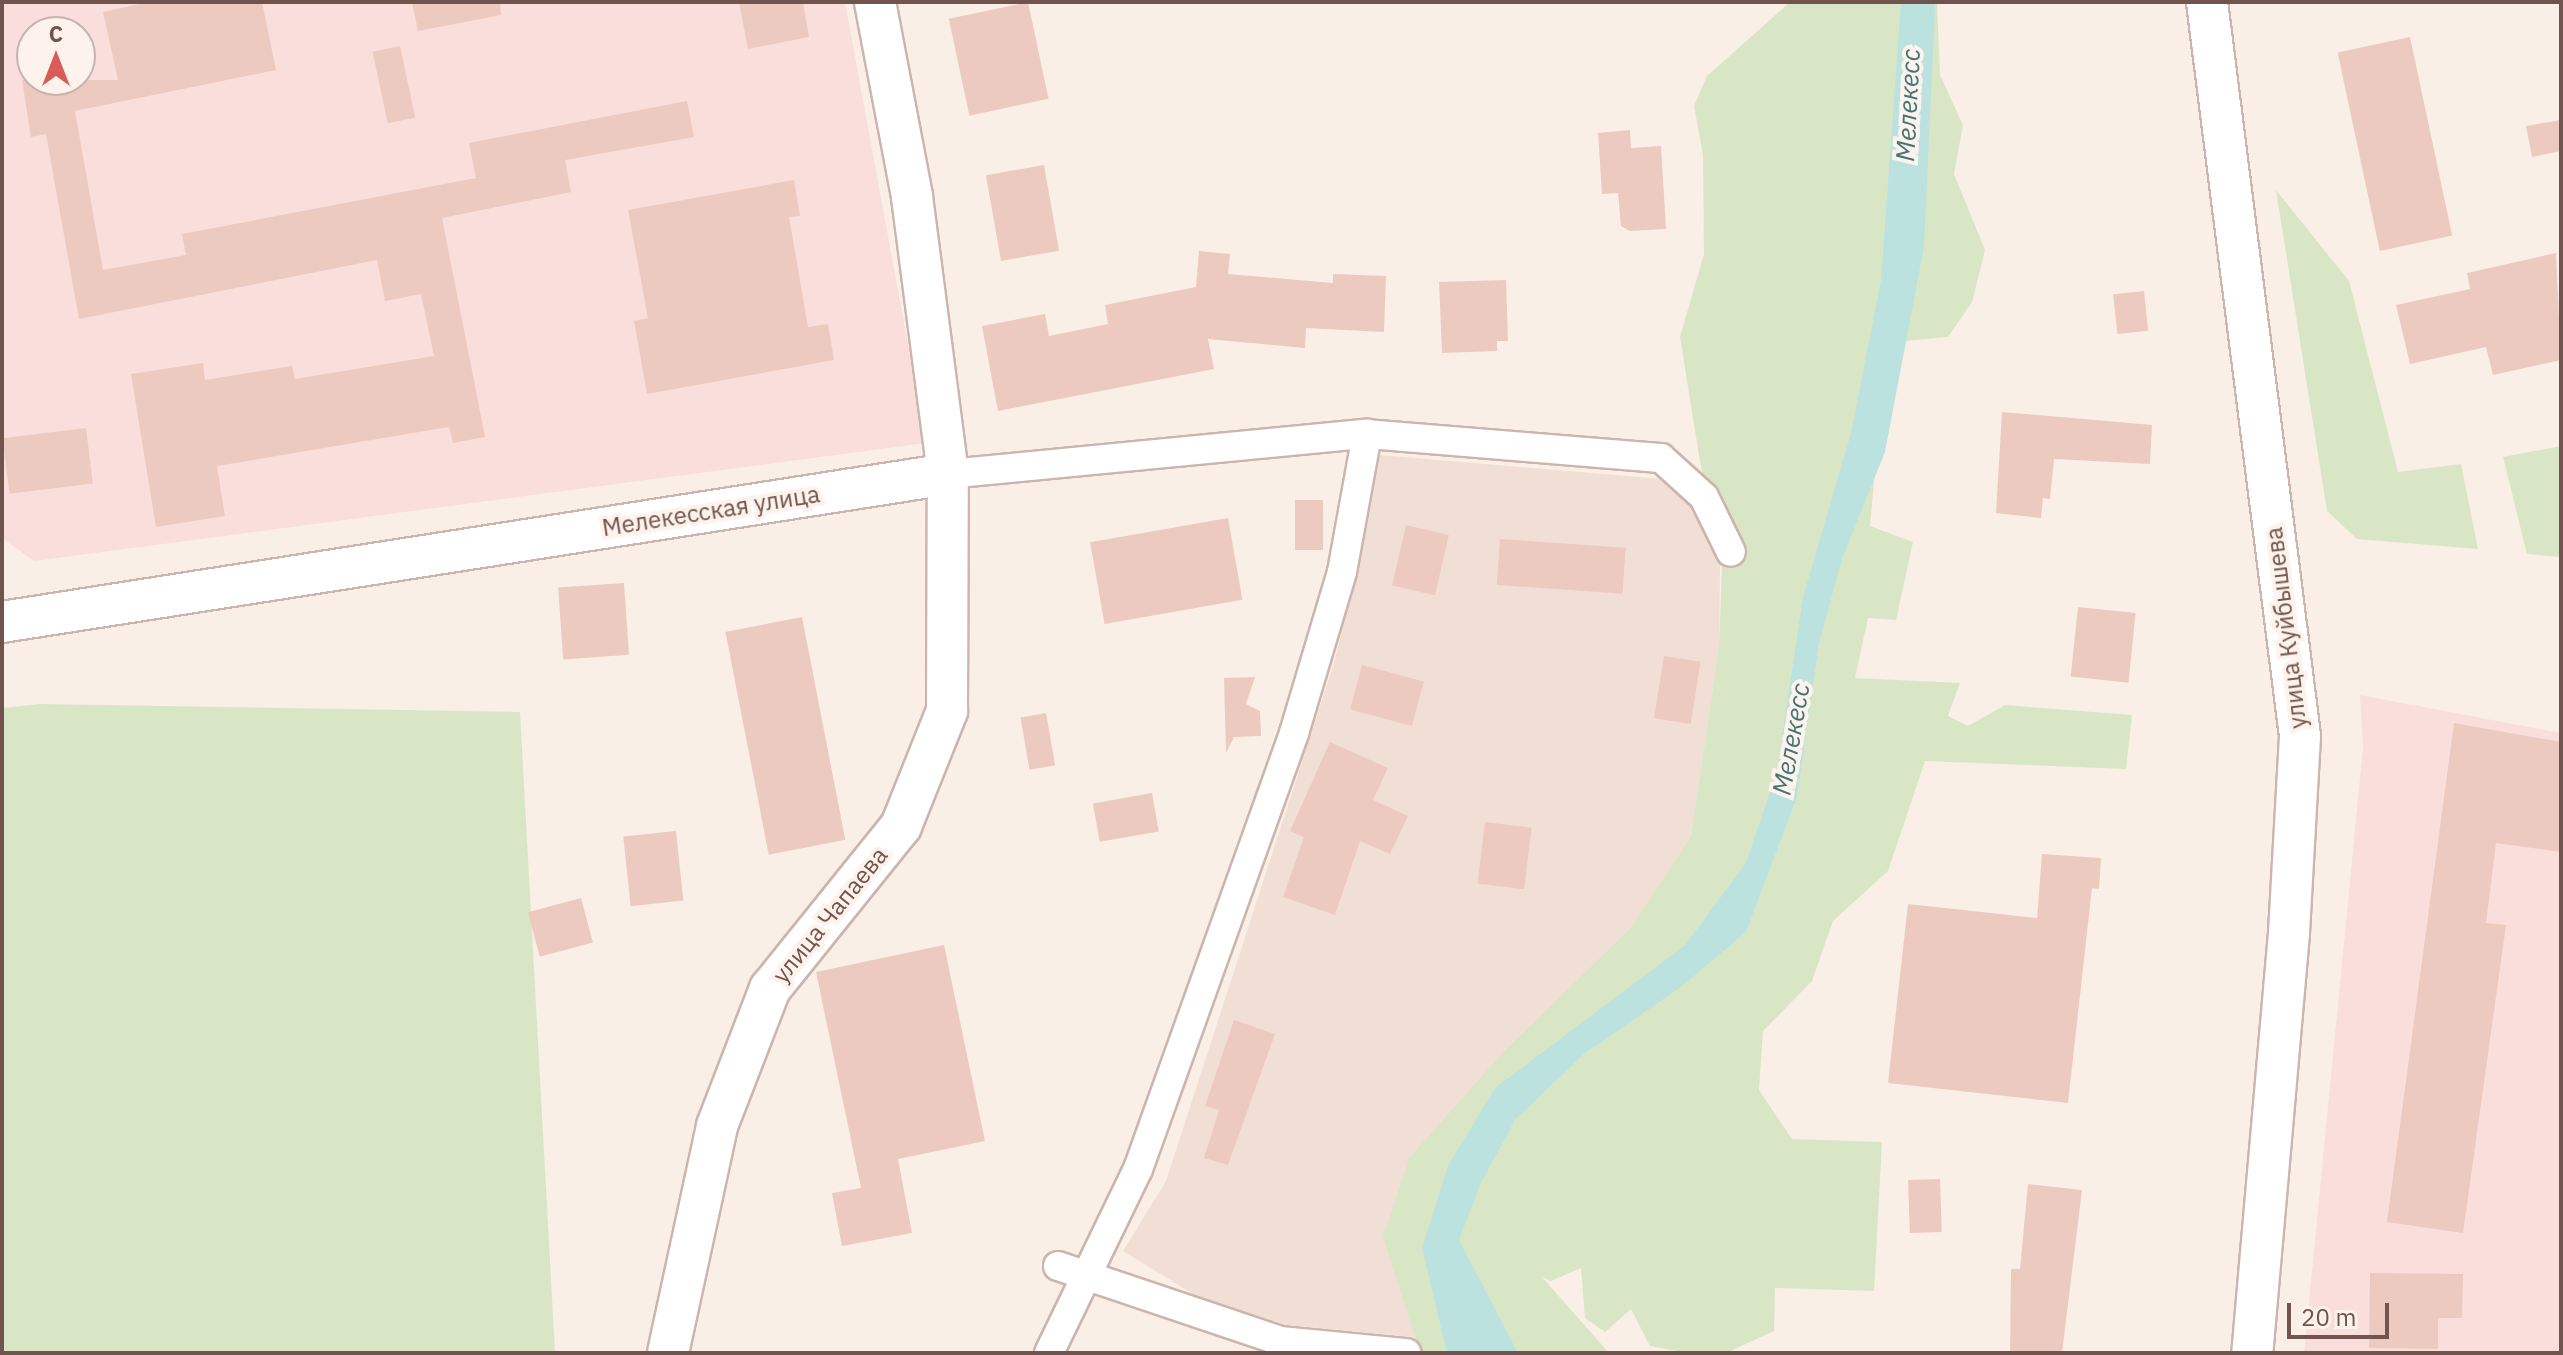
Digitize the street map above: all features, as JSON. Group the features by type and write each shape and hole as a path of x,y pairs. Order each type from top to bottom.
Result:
{"street":[{"path":"875,2 912,196 948,474 1367,434 1661,458 1704,497 1731,552"},
{"name":"улица Куйбышева","path":"2207,2 2300,736 2289,933 2252,1353"},
{"path":"1049,1353 1138,1169 1294,733 1342,572 1367,434"},
{"name":"Мелекесская улица","path":"2,622 948,474"},
{"name":"улица Чапаева","path":"668,1353 717,1126 770,989 901,826 933,755 947,711 948,474"},
{"path":"1058,1266 1085,1279 1281,1341 1406,1353"}],"shaded area":[{"path":"2,2 845,2 926,443 34,561 2,538"},
{"path":"1380,455 1721,484 1719,646 1691,836 1631,927 1505,1050 1396,1255 1415,1337 1287,1325 1203,1300 1123,1251 1166,1181 1335,660"},
{"path":"2360,695 2561,733 2561,1353 2304,1353 2363,748"}],"green space":[{"path":"1790,2 1937,2 1940,75 1963,125 1954,174 1985,250 1972,302 1948,337 1905,341 1879,428 1870,526 1913,542 1896,620 1868,618 1855,678 1960,683 1948,716 1968,726 2005,705 2132,715 2126,769 1925,761 1888,871 1833,921 1812,981 1763,1031 1759,1090 1792,1139 1882,1142 1874,1291 1775,1288 1774,1331 1726,1353 1688,1353 1650,1346 1631,1309 1605,1332 1585,1318 1581,1268 1551,1281 1542,1277 1609,1353 1420,1353 1383,1237 1409,1158 1505,1050 1631,927 1691,836 1719,646 1723,537 1701,468 1680,337 1704,254 1703,155 1694,106 1707,76"},
{"path":"2276,190 2349,281 2398,472 2461,464 2478,549 2357,539 2327,511"},
{"path":"2561,446 2561,557 2527,554 2503,457"},
{"path":"40,704 520,712 555,1353 2,1353 2,708"}],"water":[{"name":"Мелекесс","path":"1901,2 1934,2 1935,10 1924,247 1885,452 1842,559 1819,643 1797,797 1746,932 1681,987 1584,1054 1515,1120 1480,1185 1459,1240 1518,1353 1447,1353 1422,1248 1448,1166 1495,1088 1685,945 1746,863 1777,771 1803,597 1851,433 1881,280"}],"building":[{"path":"149,2 262,2 276,70 75,111 103,270 186,255 182,234 476,178 469,143 687,101 694,137 565,160 571,192 442,218 485,437 453,443 449,427 217,466 225,516 156,527 131,374 203,363 205,380 292,366 295,379 434,356 421,294 385,301 377,260 79,319 46,134 31,137 25,96 96,96 96,80 118,80 103,12"},
{"path":"412,2 500,2 501,15 418,31"},
{"path":"739,2 803,2 809,37 748,49"},
{"path":"1028,2 1049,99 969,116 949,19"},
{"path":"2410,37 2452,236 2380,251 2338,52"},
{"path":"400,46 415,117 388,123 373,52"},
{"path":"2561,120 2561,151 2532,157 2526,126"},
{"path":"1630,130 1631,148 1661,146 1666,229 1630,231 1621,226 1618,193 1602,194 1598,133"},
{"path":"1044,165 1059,251 1001,261 986,175"},
{"path":"794,180 800,216 789,217 808,327 828,324 834,360 647,394 634,321 648,318 628,210"},
{"path":"1199,251 1230,254 1228,274 1333,283 1333,274 1386,276 1384,332 1306,328 1305,348 1208,339 1214,369 998,411 982,326 1045,314 1049,336 1108,324 1105,305 1196,287"},
{"path":"2556,253 2561,360 2493,375 2486,347 2410,364 2396,305 2470,289 2467,273"},
{"path":"1506,280 1508,341 1497,341 1497,351 1442,353 1439,282"},
{"path":"2144,291 2148,331 2117,334 2113,294"},
{"path":"2002,412 2152,425 2150,464 2054,459 2050,499 2043,498 2041,518 1996,513"},
{"path":"86,428 93,484 9,494 3,438"},
{"path":"1295,500 1323,500 1323,550 1295,550"},
{"path":"1228,518 1242,600 1105,624 1090,542"},
{"path":"1406,525 1449,535 1435,595 1392,585"},
{"path":"1500,539 1626,548 1622,594 1497,585"},
{"path":"624,583 629,655 563,659 558,588"},
{"path":"2078,607 2136,613 2128,683 2071,677"},
{"path":"802,617 845,840 769,855 725,632"},
{"path":"1664,656 1701,662 1691,724 1654,718"},
{"path":"1362,665 1424,682 1412,726 1350,709"},
{"path":"1255,677 1246,704 1260,711 1261,736 1234,737 1226,753 1224,678"},
{"path":"1046,713 1055,765 1030,770 1020,718"},
{"path":"2454,723 2561,742 2561,852 2496,843 2486,923 2506,925 2463,1233 2387,1222"},
{"path":"1330,742 1388,768 1373,800 1408,816 1390,854 1360,841 1335,915 1283,897 1304,837 1290,831"},
{"path":"1152,793 1159,831 1100,842 1093,803"},
{"path":"1485,822 1532,828 1524,889 1477,884"},
{"path":"676,831 683,901 631,906 623,837"},
{"path":"2042,854 2101,858 2099,889 2092,888 2068,1103 1888,1083 1908,904 2037,918"},
{"path":"581,898 593,942 540,957 528,912"},
{"path":"944,945 985,1141 898,1159 912,1233 842,1246 832,1193 861,1188 816,972"},
{"path":"1234,1020 1275,1034 1228,1165 1204,1158 1219,1110 1205,1106"},
{"path":"1940,1179 1942,1232 1910,1233 1908,1180"},
{"path":"2028,1184 2082,1190 2062,1353 2010,1353 2011,1269 2020,1269"},
{"path":"2370,1273 2463,1274 2462,1318 2438,1318 2438,1349 2369,1348"}]}
